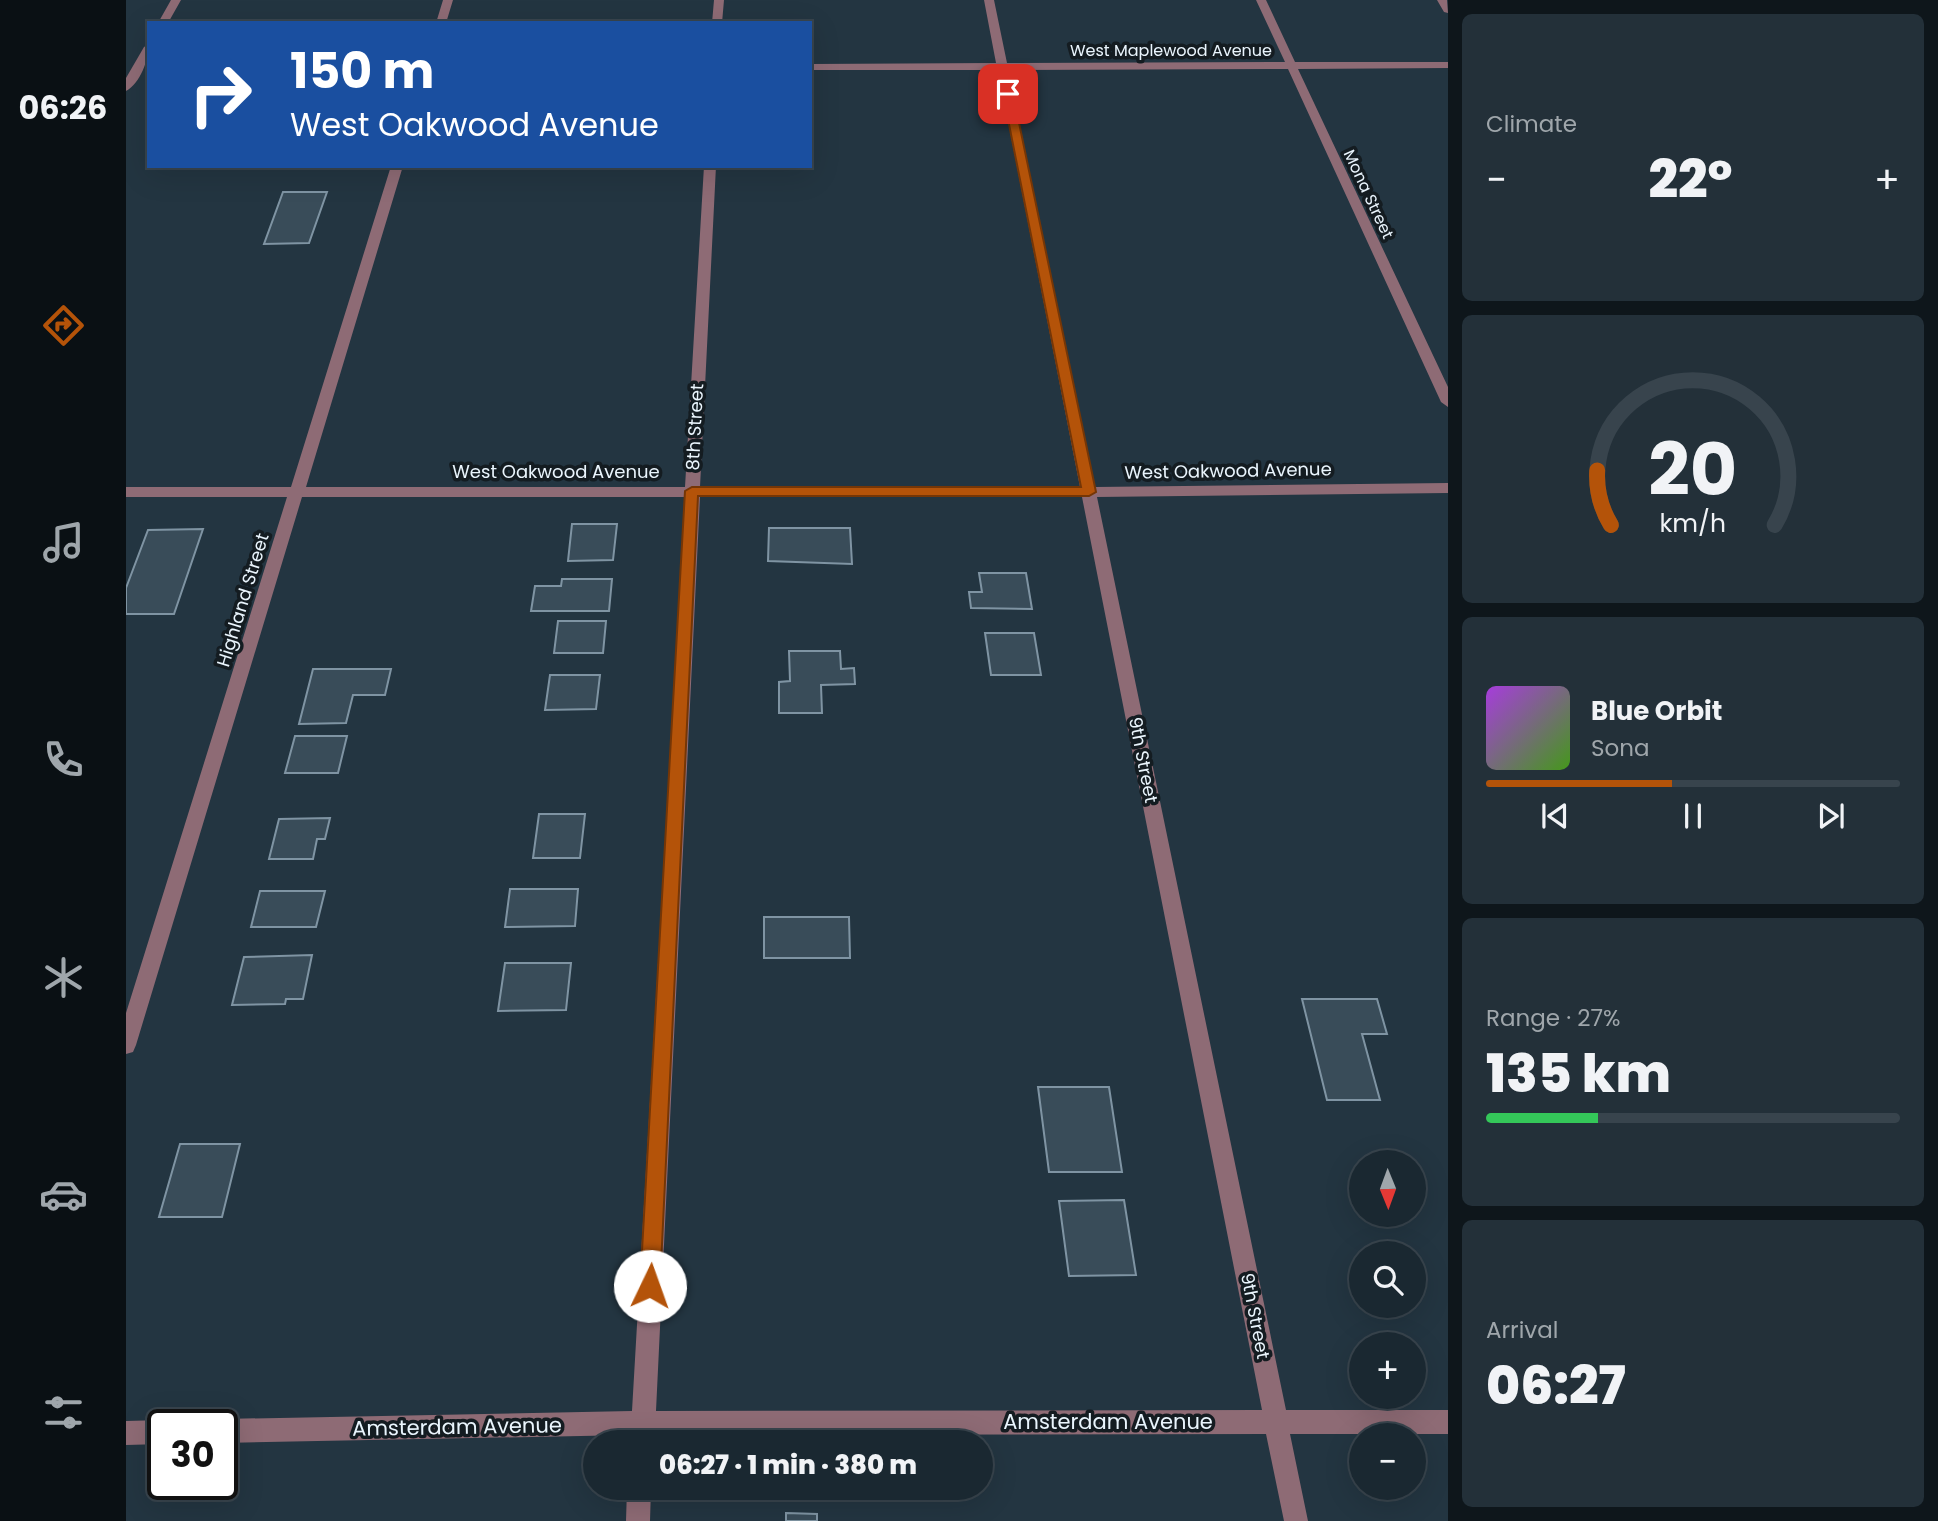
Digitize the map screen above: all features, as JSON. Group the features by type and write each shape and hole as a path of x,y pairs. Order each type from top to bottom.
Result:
{"street":[{"path":"164,21 176,0"},
{"path":"442,21 448,0"},
{"path":"718,21 719,0"},
{"name":"9th Street","path":"989,0 1296,1521"},
{"name":"Mona Street","path":"1261,0 1448,402"},
{"path":"1442,0 1448,10"},
{"path":"126,88 147,50"},
{"name":"West Maplewood Avenue","path":"812,67 1448,65"},
{"name":"Highland Street","path":"126,1045 396,168"},
{"name":"8th Street","path":"642,1430 710,168"},
{"name":"West Oakwood Avenue","path":"126,492 1089,492 1448,488"},
{"name":"Amsterdam Avenue","path":"815,1430 1276,1422 1448,1422"},
{"name":"Amsterdam Avenue","path":"238,1431 583,1433"},
{"path":"126,1433 147,1432"},
{"path":"638,1521 639,1500"}],"building":[{"path":"283,192 327,192 309,243 264,244"},
{"path":"572,524 617,524 613,560 568,561"},
{"path":"769,528 850,528 852,564 768,561"},
{"path":"203,529 174,614 126,614 126,588 148,530"},
{"path":"979,573 1026,573 1032,609 971,608 969,592 982,592"},
{"path":"562,579 612,579 609,611 531,611 535,586 561,586"},
{"path":"558,621 606,621 603,653 554,653"},
{"path":"985,633 1034,633 1041,675 991,675"},
{"path":"789,651 840,651 841,669 854,668 855,684 821,685 822,713 779,713 779,682 790,681"},
{"path":"313,669 391,669 385,695 353,695 346,723 299,724"},
{"path":"550,675 600,675 596,709 545,710"},
{"path":"295,736 347,736 338,773 285,773"},
{"path":"539,814 585,814 580,858 533,858"},
{"path":"330,818 325,839 317,839 313,859 269,859 279,819"},
{"path":"510,889 578,889 575,926 505,927"},
{"path":"260,891 325,891 316,927 251,927"},
{"path":"764,917 849,917 850,958 764,958"},
{"path":"312,955 303,999 286,999 285,1004 232,1005 244,957"},
{"path":"505,963 571,963 566,1010 498,1011"},
{"path":"1302,999 1377,999 1387,1034 1362,1034 1380,1100 1327,1100"},
{"path":"1038,1087 1109,1087 1122,1172 1049,1172"},
{"path":"180,1144 240,1144 222,1217 159,1217"},
{"path":"1124,1200 1136,1275 1069,1276 1059,1201"},
{"path":"786,1513 817,1514 817,1521 786,1521"}],"route":[{"path":"650,1286 692,491 1089,492 1008,94"}]}
